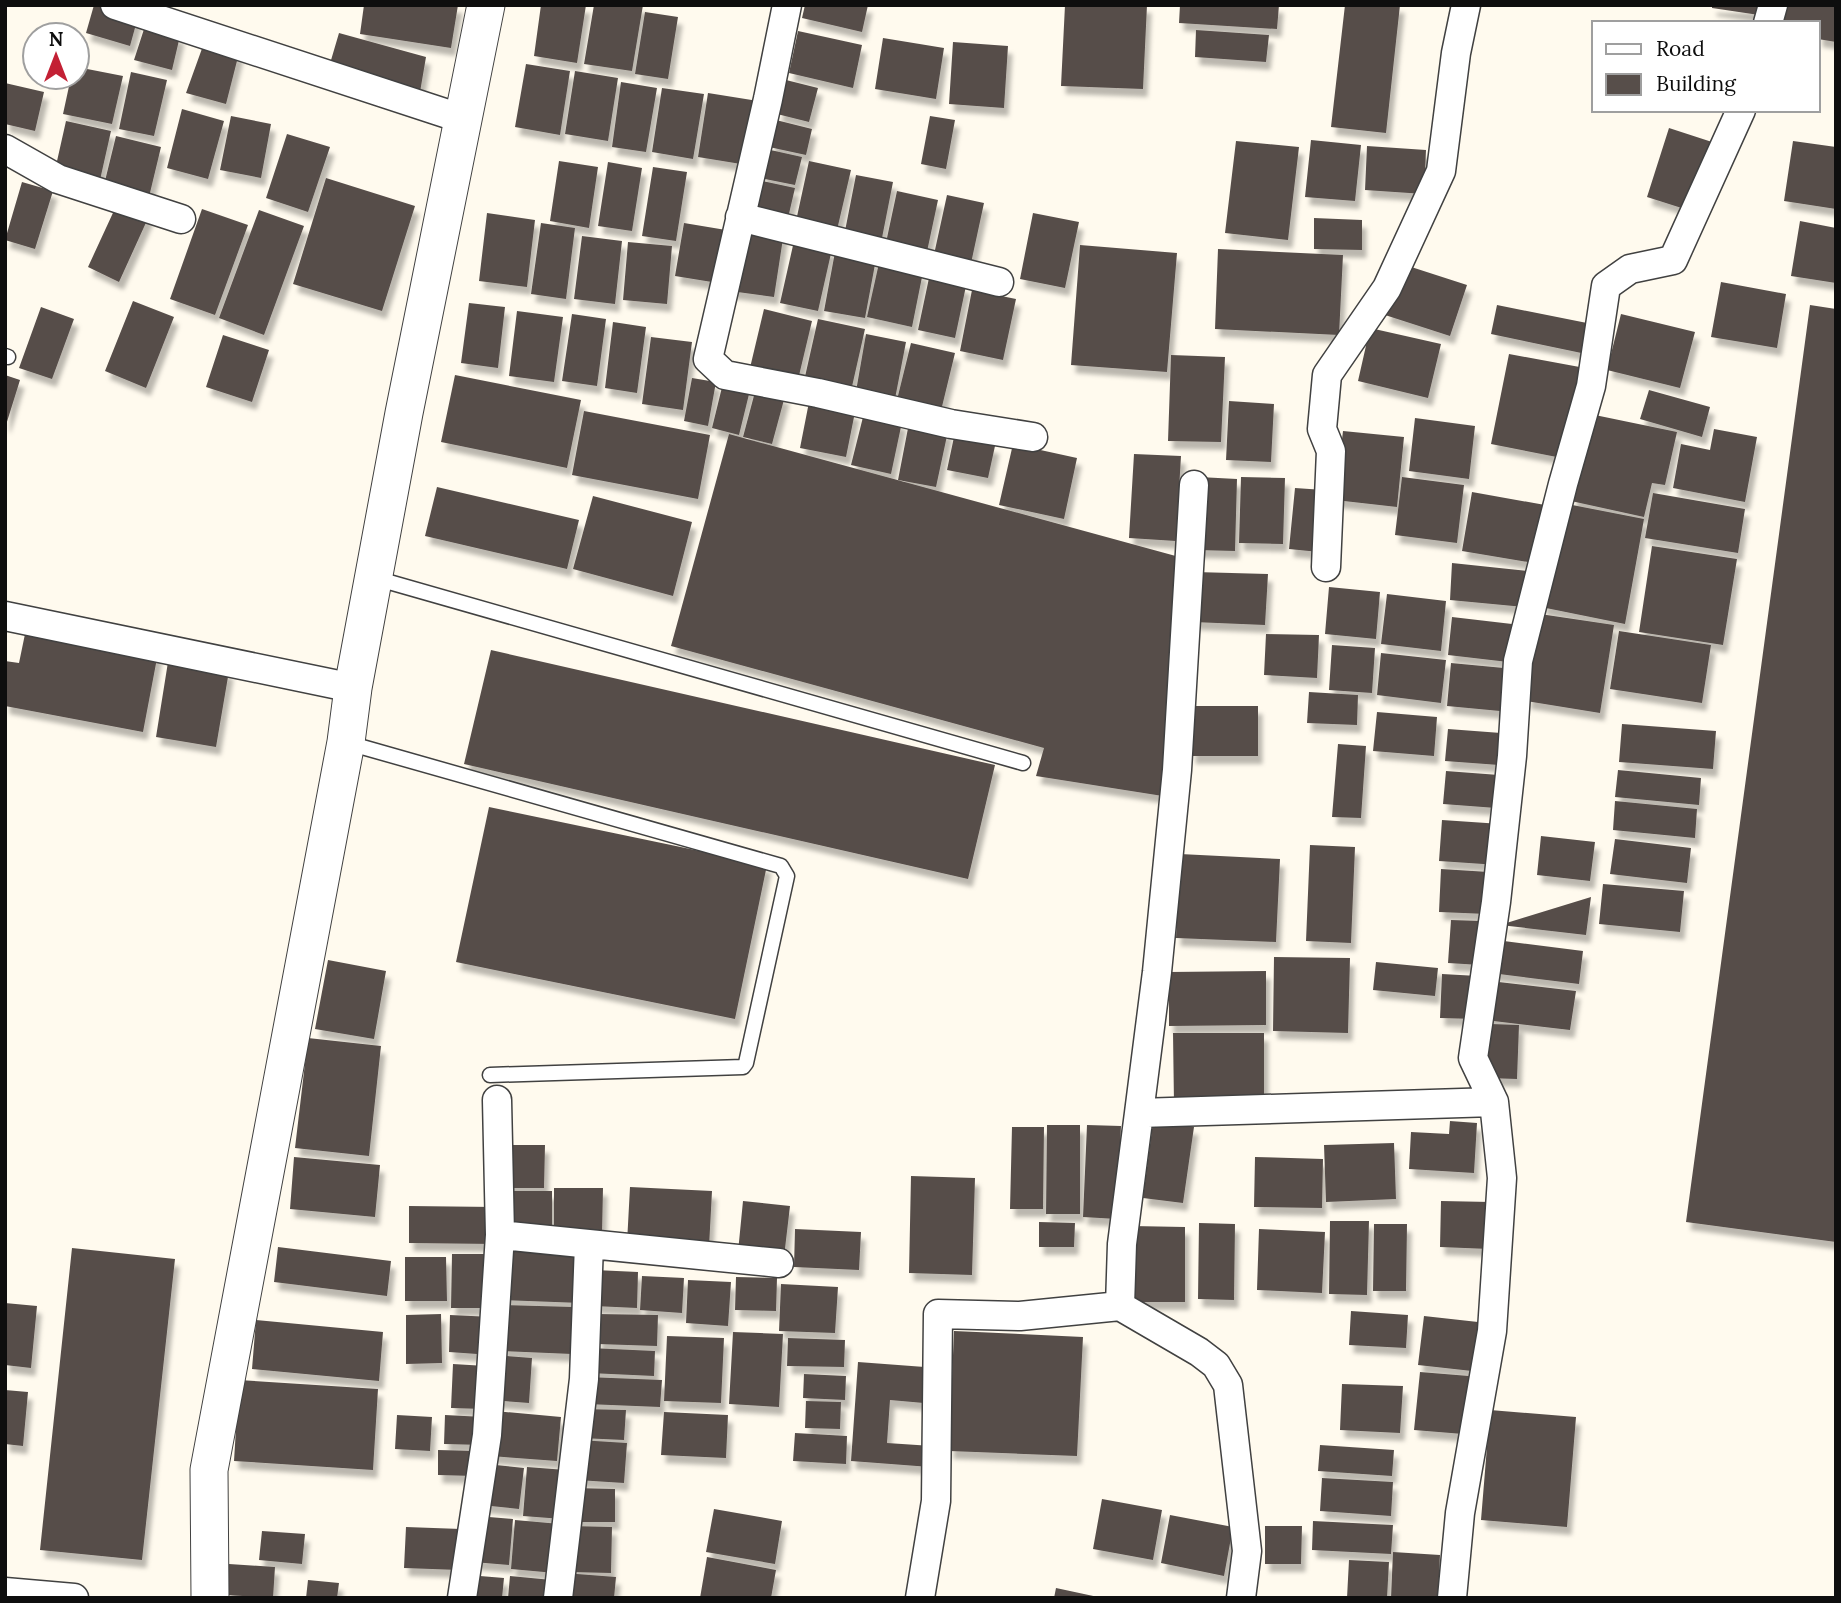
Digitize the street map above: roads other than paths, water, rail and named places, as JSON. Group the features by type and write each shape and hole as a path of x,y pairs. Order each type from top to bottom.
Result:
{"street":[{"path":"115,5 463,119"},
{"path":"211,1598 209,1469 346,743 353,688 404,412 486,5"},
{"path":"787,5 708,359 725,374 951,424 1034,438"},
{"path":"1326,567 1331,450 1322,429 1327,374 1387,288 1441,171 1456,53 1466,5"},
{"path":"1452,1598 1460,1513 1492,1331 1502,1178 1494,1102 1473,1058 1496,902 1512,756 1518,661 1591,386 1606,286 1630,269 1673,260 1740,112"},
{"path":"5,149 58,179 181,219"},
{"path":"740,217 999,282"},
{"path":"1120,1306 1122,1244 1157,972 1177,770 1194,485"},
{"path":"5,616 353,688"},
{"path":"462,1598 487,1435 500,1235 493,1088"},
{"path":"1139,1113 1494,1102"},
{"path":"500,1235 779,1263"},
{"path":"558,1598 584,1379 589,1244"},
{"path":"920,1598 936,1501 938,1314 1020,1316 1120,1306 1216,1365 1228,1385 1247,1551 1241,1598"},
{"path":"5,1592 74,1598"}],"lane":[{"path":"374,578 1023,763"},
{"path":"346,743 551,799 781,866 785,870 787,876 743,1067 493,1088"}]}
